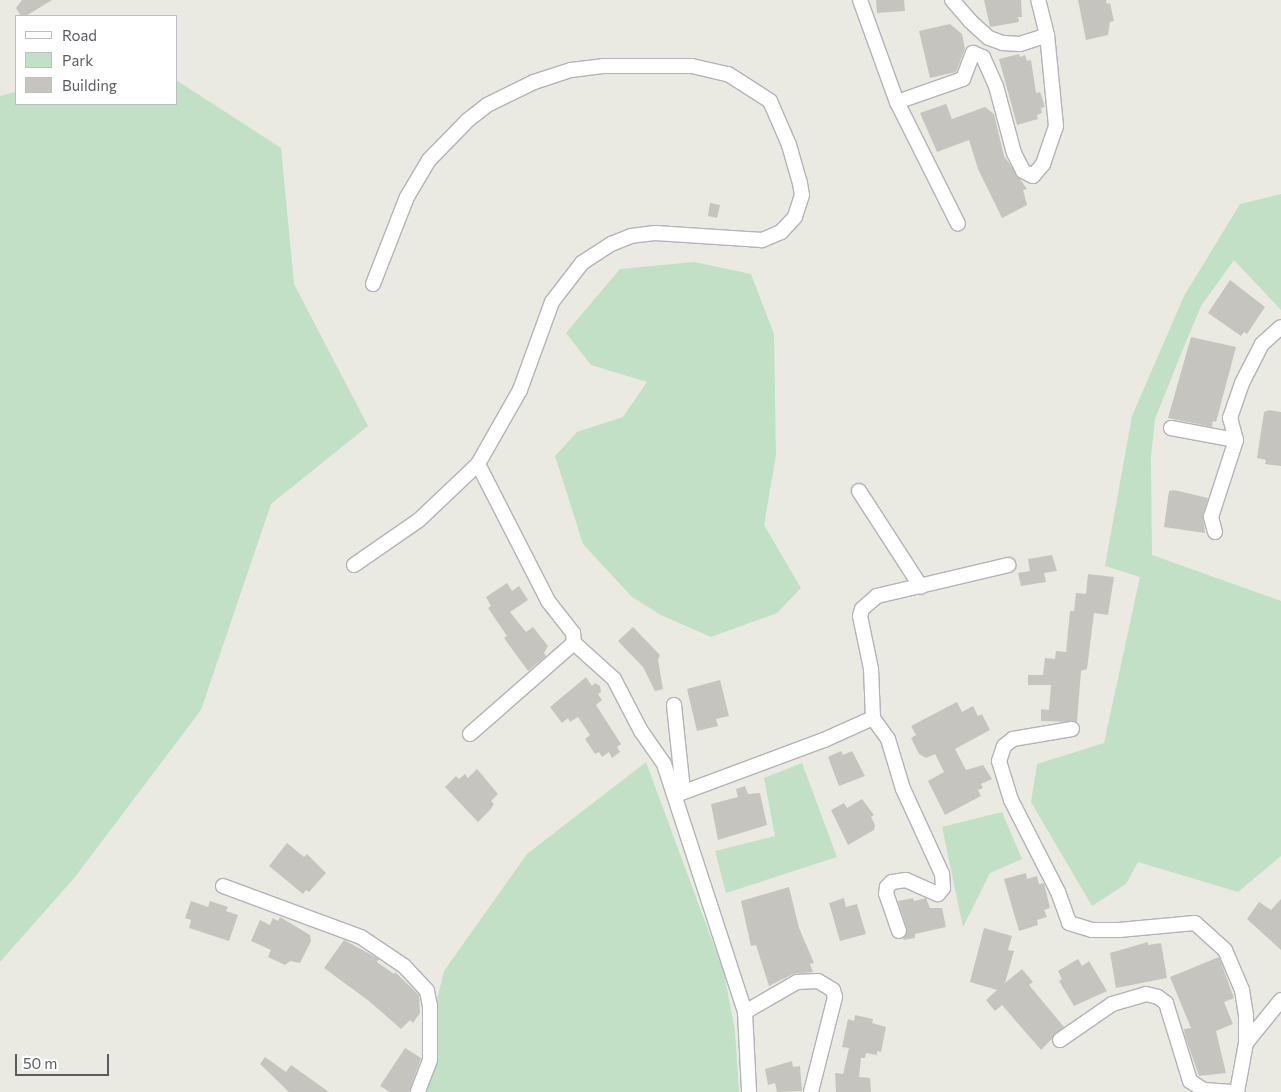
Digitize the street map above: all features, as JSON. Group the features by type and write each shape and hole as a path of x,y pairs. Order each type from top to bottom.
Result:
{"street":[{"path":"860,0 896,102 958,224"},
{"path":"952,0 976,27 989,38 1003,43 1020,44 1047,35"},
{"path":"896,102 963,79 973,53 983,57 996,86 1014,153 1023,171 1033,176 1043,164 1056,126 1047,35 1038,0"},
{"path":"354,565 419,520 478,464 520,390 552,302 582,263 611,244 631,236 655,233 762,240 781,232 795,217 802,195 800,183 789,145 770,101 728,74 692,66 604,66 571,70 534,82 487,105 468,120 429,160 407,197 373,284"},
{"path":"1215,532 1211,517 1236,440 1230,418 1242,383 1262,344 1281,327"},
{"path":"1171,428 1236,440"},
{"path":"478,464 534,577 573,633 574,643 614,679 641,731 657,750 679,793 744,1012 749,1092"},
{"path":"859,492 921,587"},
{"path":"899,932 886,894 887,887 892,882 906,880 938,894 943,888 942,874 903,789 888,739 873,718 871,669 860,616 862,609 877,596 1008,565"},
{"path":"470,734 574,643"},
{"path":"674,704 679,793"},
{"path":"679,793 824,740 873,718"},
{"path":"1072,729 1013,739 1004,746 999,761 1011,800 1058,892 1068,923 1092,930 1195,924 1225,950 1242,990 1246,1043 1237,1092"},
{"path":"223,886 361,937 404,966 427,991 430,1006 430,1060 418,1092"},
{"path":"744,1012 796,982 818,981 833,990 835,997 811,1092"},
{"path":"1060,1040 1112,1004 1146,994 1158,997 1166,1004 1190,1081 1204,1090 1233,1092"},
{"path":"1246,1043 1281,1000"}],"green space":[{"path":"178,81 281,148 294,284 368,426 271,504 201,710 75,877 0,962 0,96 15,92 15,105 178,105"},
{"path":"1281,194 1281,310 1234,260 1201,306 1155,419 1151,457 1152,555 1281,601 1281,856 1238,892 1138,862 1126,884 1092,906 1031,802 1037,764 1104,743 1140,577 1105,566 1132,416 1184,296 1240,204"},
{"path":"694,262 751,274 774,334 776,455 764,525 801,588 777,613 711,637 661,615 632,597 583,544 555,456 577,432 623,417 647,382 591,365 566,333 620,269"},
{"path":"646,762 724,973 735,1031 739,1092 415,1092 444,971 527,854"},
{"path":"802,763 837,857 726,893 715,851 775,836 764,778"},
{"path":"1002,812 1022,859 990,873 963,927 942,827"}],"building":[{"path":"22,0 52,0 28,15 20,15 16,8"},
{"path":"876,0 904,0 905,11 877,13"},
{"path":"984,0 1021,0 1022,17 1018,17 1019,22 990,27"},
{"path":"1078,0 1106,0 1107,4 1110,3 1114,21 1110,22 1108,35 1086,40"},
{"path":"950,24 962,34 965,49 956,72 930,78 919,31"},
{"path":"1019,54 1020,57 1025,55 1027,61 1031,60 1036,93 1040,92 1045,107 1041,108 1042,113 1037,115 1038,119 1017,125 999,59"},
{"path":"946,104 952,119 985,107 994,114 1004,156 1027,189 1023,190 1027,205 1002,218 978,169 969,140 937,152 920,113"},
{"path":"710,203 720,205 717,218 708,216"},
{"path":"1230,280 1265,307 1247,334 1244,332 1241,336 1208,313"},
{"path":"1191,337 1236,347 1216,422 1213,421 1212,427 1168,418"},
{"path":"1269,410 1281,412 1281,466 1265,464 1266,460 1257,458 1264,412"},
{"path":"1174,490 1208,498 1203,515 1205,533 1164,527 1169,491"},
{"path":"1052,555 1057,571 1044,573 1046,582 1021,586 1018,573 1030,571 1028,559"},
{"path":"1088,574 1114,577 1108,615 1094,613 1087,669 1081,671 1077,722 1041,721 1041,709 1049,710 1051,685 1028,685 1028,675 1043,675 1045,658 1055,659 1056,651 1066,652 1070,611 1074,611 1076,593 1086,594"},
{"path":"507,583 512,591 519,586 528,600 510,612 526,632 533,627 548,646 544,653 546,656 528,671 504,638 507,636 488,608 491,606 486,597"},
{"path":"633,627 660,655 658,660 663,689 655,691 643,667 618,641"},
{"path":"586,677 592,686 595,683 600,686 601,692 598,694 602,700 596,705 621,744 617,747 620,752 612,758 609,752 602,757 599,752 595,754 585,739 590,735 578,717 570,722 568,718 562,723 550,707"},
{"path":"720,680 729,716 716,719 718,726 697,731 687,689"},
{"path":"957,702 962,712 973,706 978,716 982,714 990,730 955,749 966,770 983,765 992,779 981,784 983,788 978,790 981,796 945,815 928,781 944,772 935,754 926,758 919,754 911,738 916,735 911,726"},
{"path":"841,751 843,755 852,751 865,776 839,786 828,757"},
{"path":"477,769 498,794 491,801 494,804 490,810 478,822 445,787 456,776 459,779 465,774 468,778"},
{"path":"745,786 748,794 760,793 767,825 718,840 711,804 738,797 736,789"},
{"path":"862,799 874,815 871,817 875,825 874,830 848,845 831,810 844,803 847,808"},
{"path":"287,843 304,857 307,854 326,873 309,892 306,890 303,894 269,866"},
{"path":"1026,873 1027,879 1037,876 1039,884 1044,883 1050,908 1044,910 1047,917 1037,920 1038,925 1019,931 1004,879"},
{"path":"789,887 799,928 814,963 810,964 813,972 793,974 769,986 756,945 751,946 741,901"},
{"path":"844,898 846,907 857,904 866,934 840,941 829,903"},
{"path":"913,898 914,901 926,898 930,908 942,908 946,927 915,934 915,938 903,940 907,929 898,901"},
{"path":"1281,899 1281,950 1247,919 1259,902 1271,910"},
{"path":"191,901 208,907 210,901 228,907 226,911 238,915 229,941 189,928 191,920 185,918"},
{"path":"280,917 310,935 311,941 300,963 290,961 285,965 268,957 271,950 251,941 260,920 270,925 273,918 278,921"},
{"path":"984,928 1012,936 1008,950 1014,951 1005,983 1022,969 1033,982 1029,985 1064,1027 1041,1050 1002,1005 995,1011 986,1000 997,990 970,982"},
{"path":"344,940 379,959 377,962 394,974 395,972 419,995 420,1013 413,1023 410,1020 401,1029 369,1001 324,968"},
{"path":"1148,942 1148,945 1161,943 1167,978 1116,988 1110,953"},
{"path":"1219,957 1234,998 1224,1002 1233,1024 1216,1031 1226,1073 1199,1076 1185,1036 1184,1029 1191,1028 1170,977"},
{"path":"1078,959 1082,966 1089,961 1107,991 1074,1006 1059,981 1062,979 1058,971"},
{"path":"855,1015 873,1019 872,1023 886,1027 881,1052 877,1051 877,1055 866,1053 865,1058 861,1058 859,1077 870,1078 871,1092 836,1092 835,1073 843,1074 849,1048 842,1047 848,1019 854,1021"},
{"path":"405,1048 421,1058 409,1092 390,1092 380,1086"},
{"path":"265,1057 286,1072 291,1065 329,1092 289,1092 260,1064"},
{"path":"792,1061 793,1067 800,1066 802,1091 777,1092 775,1083 768,1085 765,1069"}]}
